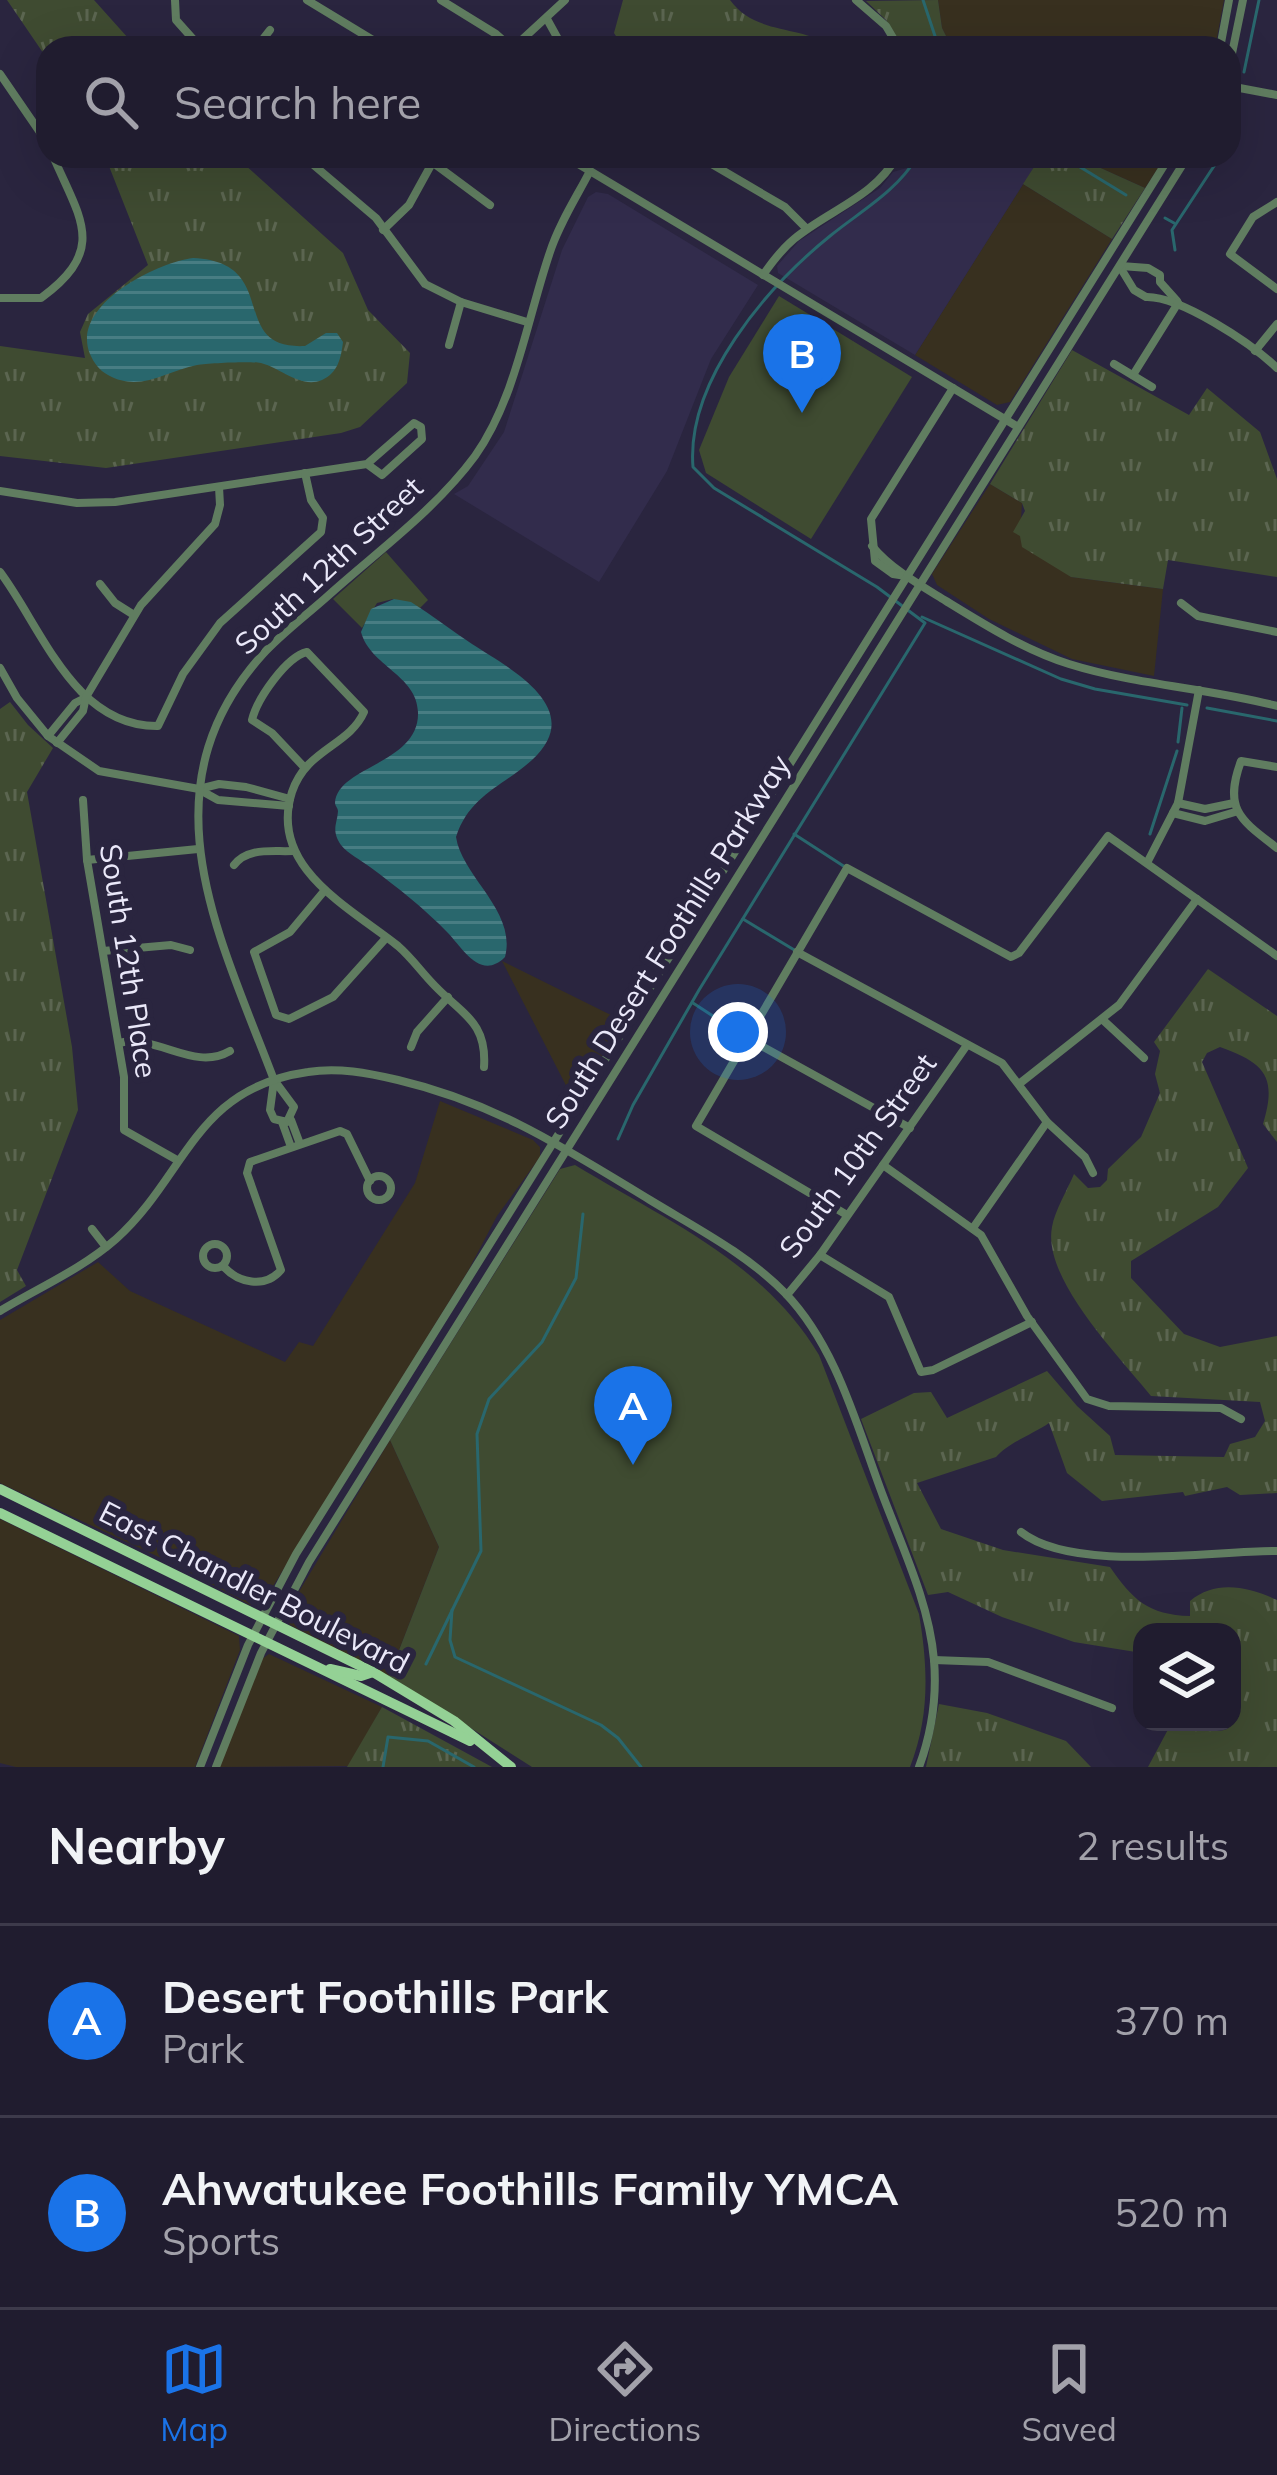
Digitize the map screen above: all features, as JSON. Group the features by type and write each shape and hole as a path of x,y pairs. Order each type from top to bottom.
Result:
{"main road":[{"name":"East Chandler Boulevard","path":"0,1489 373,1672 454,1721 511,1767"},
{"name":"East Chandler Boulevard","path":"0,1513 479,1744"},
{"path":"320,1668 361,1676 373,1672"}],"street":[{"path":"175,0 174,14 191,36"},
{"path":"307,0 366,36"},
{"path":"440,0 498,36"},
{"path":"526,36 565,0"},
{"path":"856,0 892,36"},
{"path":"1222,36 1229,0"},
{"path":"1236,36 1243,0"},
{"path":"547,19 556,36"},
{"path":"265,36 270,30"},
{"path":"0,74 36,126"},
{"path":"1241,88 1277,95"},
{"path":"0,298 41,298 80,256 83,231 58,168"},
{"path":"317,168 376,218 425,284 461,302 527,322"},
{"path":"383,230 409,205 429,168"},
{"path":"445,168 490,205"},
{"path":"585,168 1018,427"},
{"path":"718,168 784,207 807,229"},
{"path":"766,277 787,245 859,198 891,168"},
{"name":"South Desert Foothills Parkway","path":"200,1767 252,1636 296,1555 1163,168"},
{"name":"South Desert Foothills Parkway","path":"216,1767 237,1705 275,1622 352,1491 1180,168"},
{"name":"South 12th Street","path":"286,1121 292,1103 274,1081 210,905 198,849 199,789 217,723 264,653 439,497 474,457 501,409 553,244 590,171"},
{"path":"1277,202 1252,217 1230,254 1277,289"},
{"path":"1119,266 1148,268 1160,275 1151,294"},
{"path":"1119,266 1146,296 1178,303 1277,368"},
{"path":"1132,284 1142,269"},
{"path":"1160,282 1178,303"},
{"path":"448,345 461,302"},
{"path":"1132,375 1178,303"},
{"path":"1255,351 1277,324"},
{"path":"1114,364 1152,387"},
{"path":"953,388 872,519 872,546 882,562 993,629 1053,658 1110,675 1277,706"},
{"path":"0,491 97,503 219,487 367,464 406,428 422,427 422,439 390,471 382,475 367,464"},
{"path":"0,572 86,698 114,716 158,726 183,674 220,623 321,532 323,518 311,500 305,473"},
{"path":"57,743 76,720 134,615 215,524 219,487"},
{"path":"100,584 115,603 134,615"},
{"path":"1181,603 1198,616 1277,632"},
{"path":"304,766 272,733 256,725 253,713 295,657 307,652 364,712 304,766 289,802 293,850 313,880 386,938 468,1014 486,1043 484,1067"},
{"path":"0,668 48,736 99,771 199,789 234,786 289,802"},
{"path":"1148,861 1178,803 1199,690"},
{"path":"48,736 86,698"},
{"path":"66,713 76,720"},
{"path":"1235,807 1241,761 1277,767"},
{"path":"783,776 796,783"},
{"path":"232,802 234,786"},
{"path":"199,789 232,802 289,802"},
{"name":"South 12th Place","path":"82,800 87,860 124,1077 124,1130 177,1160"},
{"path":"1178,803 1205,809 1235,807 1277,848"},
{"path":"1173,813 1205,821 1235,807"},
{"path":"847,1215 696,1126 847,868 1011,957 1108,836 1277,956"},
{"path":"87,860 198,849"},
{"path":"234,865 255,852 293,850"},
{"path":"325,890 290,932 254,952 282,1019 333,997 386,938"},
{"path":"1019,1084 1103,1020 1130,991 1197,898"},
{"path":"104,951 171,945 190,950"},
{"path":"797,952 1002,1064 1093,1172"},
{"path":"411,1047 417,1032 448,997"},
{"path":"1103,1020 1144,1058"},
{"path":"747,1038 910,1128"},
{"path":"119,1043 148,1042 206,1060 230,1052"},
{"name":"South 10th Street","path":"787,1295 968,1045"},
{"path":"0,1311 106,1247 134,1219 191,1139 241,1094 274,1081 311,1071 358,1072 420,1085 480,1104 555,1140 735,1252 787,1295 832,1362 920,1592 934,1660 934,1704 919,1767"},
{"name":"South 12th Street","path":"274,1081 270,1111 286,1121 295,1146"},
{"path":"973,1228 1047,1122"},
{"path":"223,1266 253,1282 279,1275 281,1267 247,1164 344,1131 370,1181"},
{"path":"883,1165 981,1234 1080,1393 1096,1404 1220,1408 1241,1418"},
{"path":"92,1229 106,1247"},
{"path":"820,1255 889,1297 921,1372 1032,1322"},
{"path":"1021,1532 1034,1542 1115,1557 1277,1551"},
{"path":"934,1660 988,1662 1112,1708"}],"shaded area":[{"path":"938,0 1224,0 1217,36 946,36"},
{"path":"907,168 1033,168 915,355 778,273 777,266 799,241 880,188 893,172"},
{"path":"1101,168 1158,168 1145,188"},
{"path":"1023,184 1112,239 1010,402 997,405 915,355"},
{"path":"596,192 608,194 758,285 711,359 667,471 599,582 454,494 468,486 504,432 562,250 588,197"},
{"path":"193,258 220,263 237,274 267,334 281,344 305,346 326,333 337,333 343,342 332,373 306,382 261,363 229,362 131,382 102,371 90,354 87,336 104,304 138,278"},
{"path":"990,484 1022,503 1020,536 1071,577 1163,589 1154,676 1072,659 989,619 937,585 932,574"},
{"path":"394,599 411,602 521,677 547,707 552,723 547,741 532,760 478,801 456,837 460,852 503,924 505,957 496,964 473,960 420,907 344,848 336,835 339,791 393,754 415,729 416,699 374,654 361,632 371,609"},
{"path":"502,961 623,1021 574,1101"},
{"path":"440,1101 533,1140 540,1147 540,1157 497,1216 468,1271 262,1604 250,1605 0,1483 0,1320 98,1262 130,1291 285,1362 299,1342 313,1346 415,1183"},
{"path":"390,1440 439,1547 389,1676 290,1625 285,1615"},
{"path":"0,1519 239,1636 240,1650 195,1767 16,1767 0,1763"},
{"path":"269,1654 382,1707 350,1766 219,1767 262,1659"}],"green space":[{"path":"7,0 94,0 126,36 36,36 36,42"},
{"path":"623,0 730,0 766,25 810,36 616,36"},
{"path":"938,0 946,36 896,36 866,1"},
{"path":"110,168 248,168 343,253 368,310 410,353 407,383 360,427 341,433 106,468 0,456 0,346 85,358 80,332 88,314 148,265"},
{"path":"1033,168 1101,168 1145,188 1112,239 1023,184"},
{"path":"779,296 912,377 811,539 706,473 699,450 729,377"},
{"path":"1072,350 1189,415 1207,388 1260,432 1277,479 1277,577 1168,560 1163,589 1071,577 1022,547 1020,536 1013,532 1025,511 1022,503 990,484"},
{"path":"386,552 428,600 420,608 393,599 377,603 362,628 333,599"},
{"path":"10,702 53,748 27,792 72,1047 78,1110 17,1270 26,1286 0,1302 0,709"},
{"path":"1208,969 1277,1016 1277,1142 1263,1124 1269,1095 1258,1066 1220,1047 1207,1053 1202,1062 1248,1168 1218,1207 1131,1261 1131,1278 1184,1334 1220,1347 1277,1336 1277,1493 1240,1495 1227,1487 1185,1496 1183,1492 1102,1501 1067,1473 1049,1423 996,1457 917,1483 941,1529 1003,1550 1110,1567 1134,1596 1163,1612 1190,1616 1190,1601 1222,1588 1244,1589 1277,1600 1277,1767 1148,1767 1167,1731 1241,1731 1241,1623 1133,1623 1133,1652 1074,1642 948,1592 928,1595 861,1419 914,1393 931,1392 947,1418 1047,1371 1110,1436 1115,1455 1224,1457 1230,1444 1255,1437 1265,1421 1260,1402 1151,1396 1086,1316 1052,1248 1052,1227 1074,1174 1088,1188 1100,1187 1108,1169 1141,1137 1160,1093 1155,1074 1160,1051 1154,1042"},
{"path":"575,1165 677,1224 741,1268 796,1322 819,1355 919,1614 925,1691 910,1767 532,1767 389,1676 439,1547 390,1440 560,1169"},
{"path":"939,1704 987,1713 1066,1741 1091,1767 926,1767"},
{"path":"382,1707 492,1767 347,1767"}],"waterway":[{"path":"923,0 935,36"},
{"path":"1244,72 1259,0"},
{"path":"618,1139 699,990 925,623 877,587 714,488 693,467 694,434 703,402 735,338 806,257 910,168"},
{"path":"1082,168 1126,195"},
{"path":"1175,250 1172,230 1213,168"},
{"path":"1165,218 1174,223"},
{"path":"922,617 1061,679 1187,705"},
{"path":"1178,742 1182,708"},
{"path":"1207,708 1277,721"},
{"path":"1150,834 1177,751"},
{"path":"794,834 845,867"},
{"path":"743,919 796,951"},
{"path":"693,1003 745,1037"},
{"path":"426,1664 481,1551 477,1434 489,1399 542,1342 576,1278 583,1214"},
{"path":"452,1610 450,1640 455,1657 601,1725 641,1767"},
{"path":"383,1767 388,1737 428,1741 474,1767"}],"place":[{"name":"Ahwatukee Foothills Family YMCA","path":"802,413"},
{"name":"Desert Foothills Park","path":"633,1465"}]}
